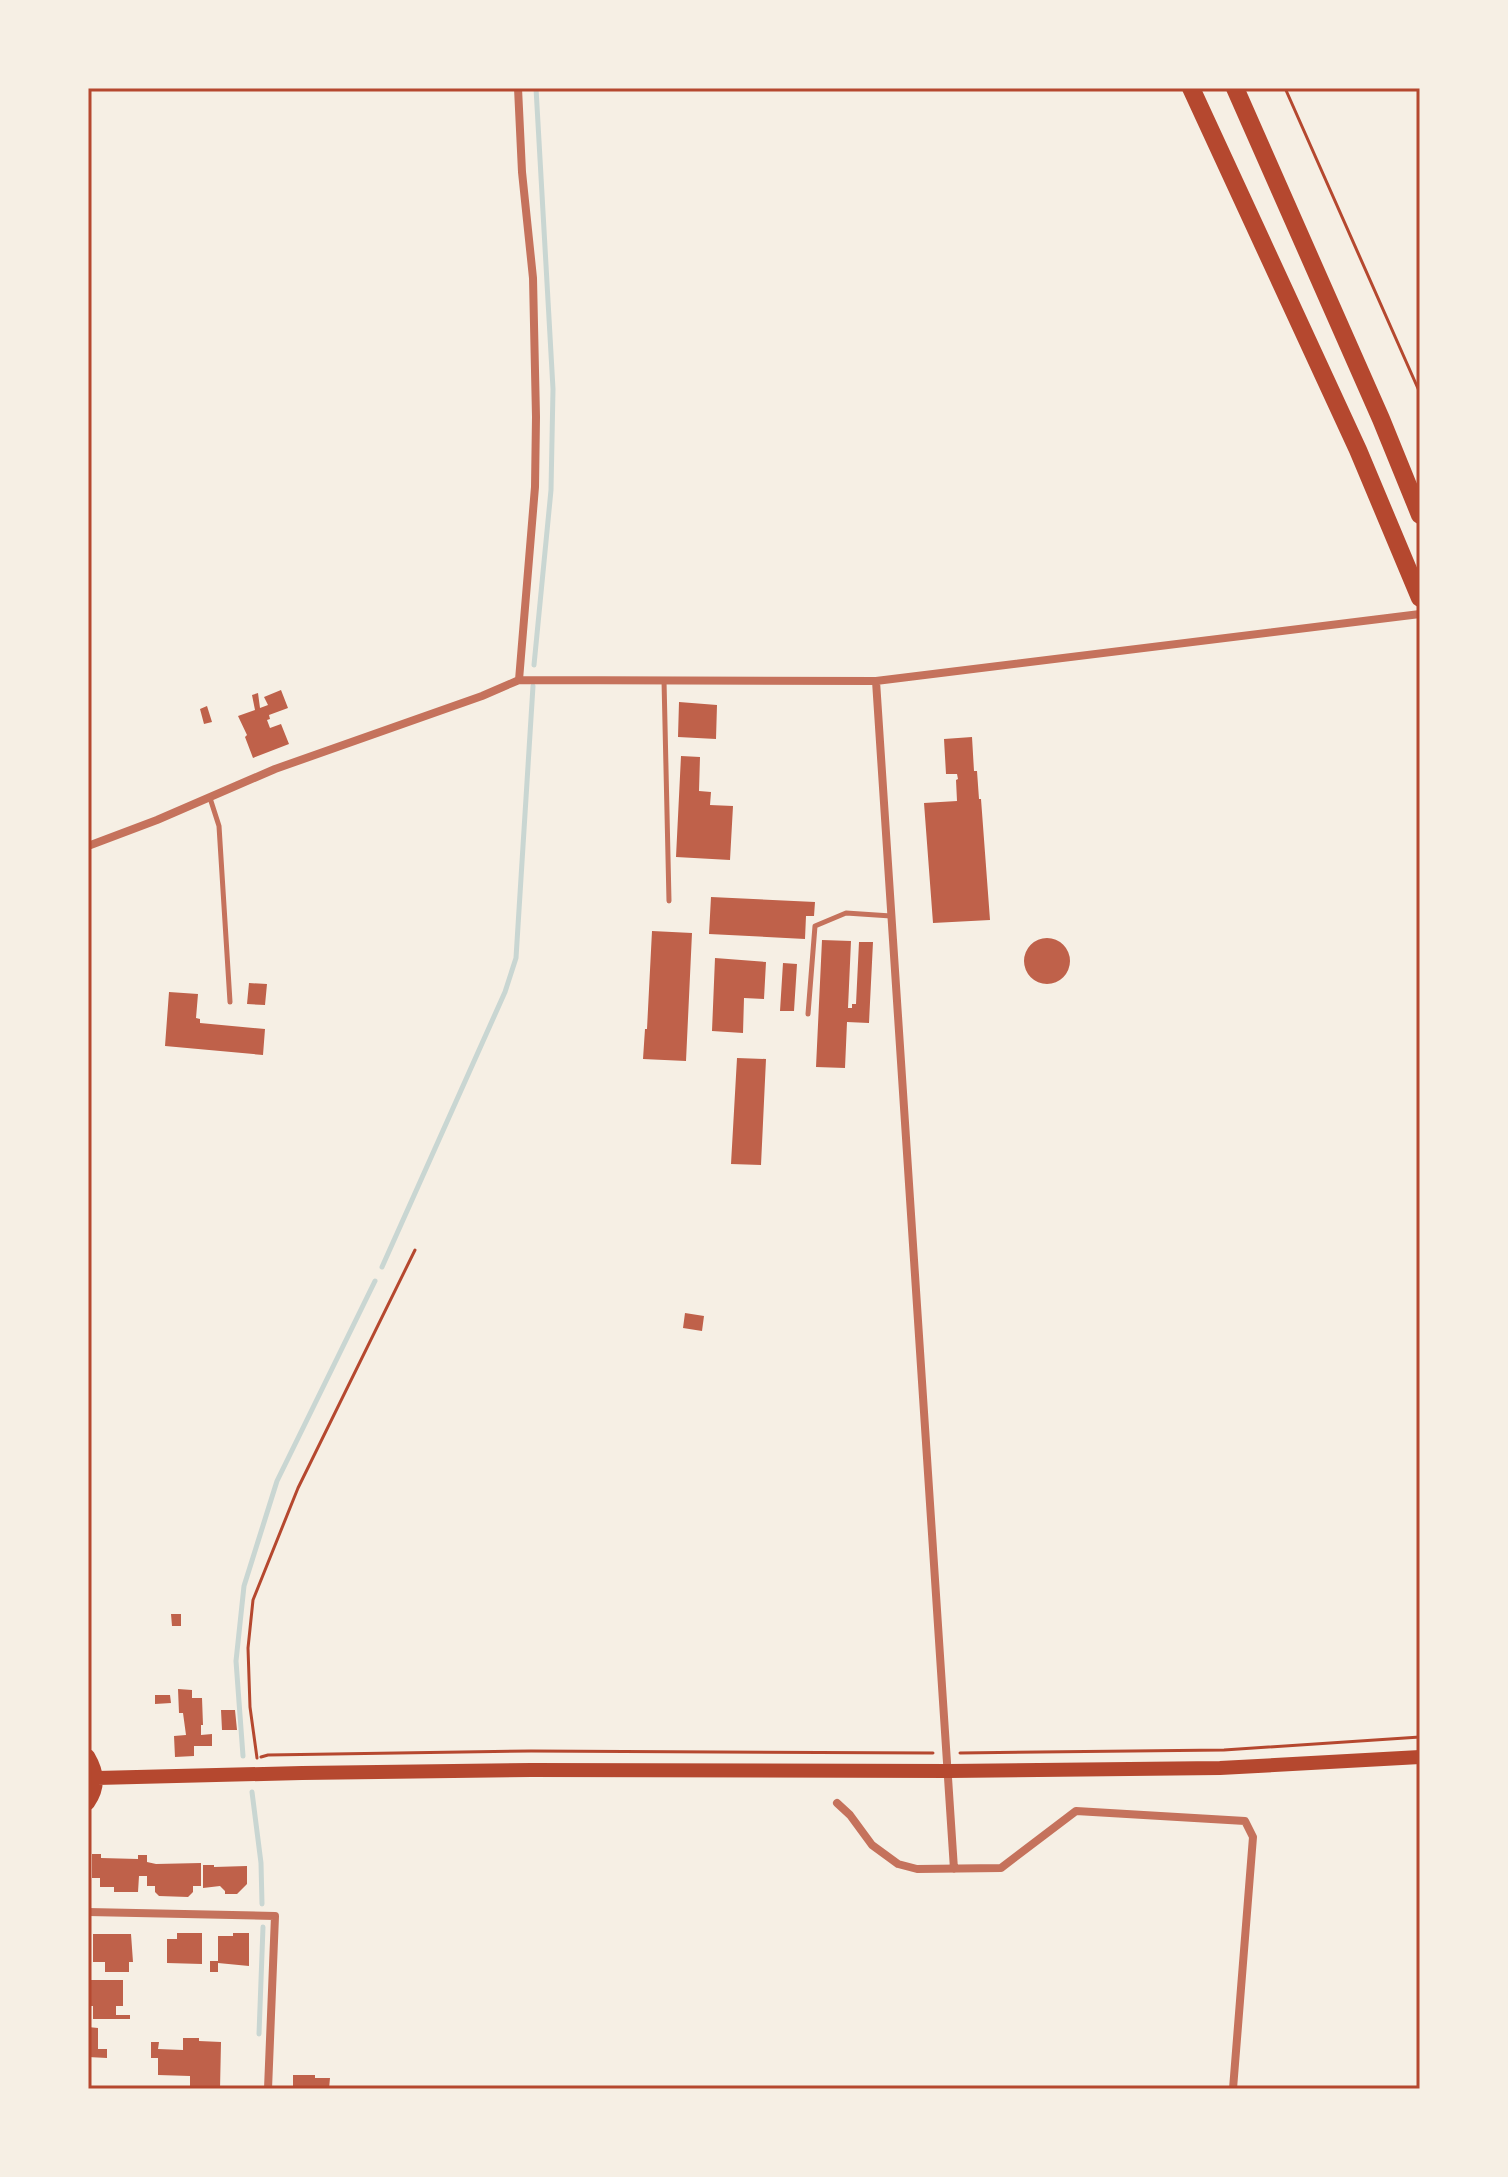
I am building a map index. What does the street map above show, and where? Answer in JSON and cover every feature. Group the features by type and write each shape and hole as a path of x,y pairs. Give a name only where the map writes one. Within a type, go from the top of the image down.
{"highway":[{"path":"1191,88 1358,450 1420,598"},
{"path":"1235,88 1420,515"}],"main road":[{"path":"88,1756 97,1778 88,1803"},
{"path":"97,1778 531,1770 1220,1768 1420,1757"}],"street":[{"path":"518,88 522,172 533,278 536,417 535,487 519,680"},
{"path":"88,846 275,769 519,680 876,681 1420,614"},
{"path":"876,681 954,1869"},
{"path":"837,1803 872,1845 898,1864 917,1869 1001,1868 1076,1811 1245,1821 1253,1837 1233,2089"},
{"path":"88,1912 275,1916 268,2089"}],"lane":[{"path":"664,679 669,901"},
{"path":"210,798 219,826 230,1002"},
{"path":"808,1014 815,926 846,913 891,916"}],"path":[{"path":"1285,88 1420,393"},
{"path":"415,1250 298,1488 253,1600 248,1648 249,1693 257,1759 268,1755 531,1751 947,1753 1224,1750 1420,1737"}],"building":[{"path":"281,690 288,708 269,715 270,719 267,720 270,728 281,724 289,744 253,758 238,716 255,710 252,695 258,693 260,708 268,705 264,697"},
{"path":"679,702 717,705 716,739 678,737"},
{"path":"207,706 212,722 204,724 200,709"},
{"path":"972,737 974,771 977,771 981,799 990,920 933,923 924,803 957,801 957,774 946,774 944,739"},
{"path":"681,756 700,757 699,791 711,792 710,805 733,806 730,860 676,857"},
{"path":"711,897 815,902 814,916 806,916 805,939 709,934"},
{"path":"652,931 692,933 686,1061 643,1059"},
{"path":"1047,938 1064,944 1070,961 1064,978 1047,984 1030,978 1024,961 1030,944"},
{"path":"822,940 851,941 848,1008 856,1004 859,942 873,942 869,1023 847,1022 845,1068 816,1067"},
{"path":"715,958 766,962 764,999 744,998 743,1033 712,1031"},
{"path":"783,963 797,964 794,1011 780,1011"},
{"path":"249,983 267,984 265,1005 247,1004"},
{"path":"169,992 198,994 196,1018 200,1019 200,1023 265,1029 263,1055 165,1046"},
{"path":"737,1058 766,1059 761,1165 731,1164"},
{"path":"685,1313 704,1316 702,1331 683,1328"},
{"path":"171,1614 181,1614 181,1626 172,1626"},
{"path":"178,1689 192,1690 192,1698 202,1698 201,1735 212,1734 212,1746 194,1746 194,1756 175,1757 174,1736 186,1735 183,1713 179,1713"},
{"path":"155,1695 170,1695 171,1703 155,1704"},
{"path":"221,1710 235,1710 237,1730 222,1730"},
{"path":"92,1854 101,1854 101,1858 138,1859 138,1855 147,1855 147,1862 156,1864 201,1863 201,1886 193,1886 193,1892 188,1897 159,1896 155,1886 147,1886 147,1876 139,1876 138,1892 114,1892 114,1887 100,1887 100,1878 92,1878"},
{"path":"203,1865 247,1866 247,1884 237,1894 225,1894 220,1886 203,1888"},
{"path":"177,1933 202,1933 202,1964 167,1963 167,1939 177,1939"},
{"path":"233,1933 249,1933 249,1966 218,1963 218,1972 210,1972 210,1961 218,1961 218,1936 233,1936"},
{"path":"93,1934 131,1934 133,1962 129,1962 129,1972 105,1972 105,1962 93,1962"},
{"path":"88,1980 123,1980 123,2006 116,2006 116,2015 130,2015 130,2019 93,2019 93,2006 88,2006"},
{"path":"88,2027 98,2028 98,2049 107,2049 107,2058 88,2057"},
{"path":"183,2038 221,2042 220,2089 190,2089 190,2076 158,2075 158,2058 151,2058 151,2042 159,2042 158,2049 183,2050"},
{"path":"293,2075 330,2078 329,2089 293,2089"}],"waterway":[{"path":"534,665 551,490 553,389 536,88"},
{"path":"382,1267 505,992 516,958 533,686"},
{"path":"243,1756 236,1661 244,1586 277,1481 375,1281"},
{"path":"252,1792 261,1863 262,1904"},
{"path":"259,2034 263,1927"}]}
